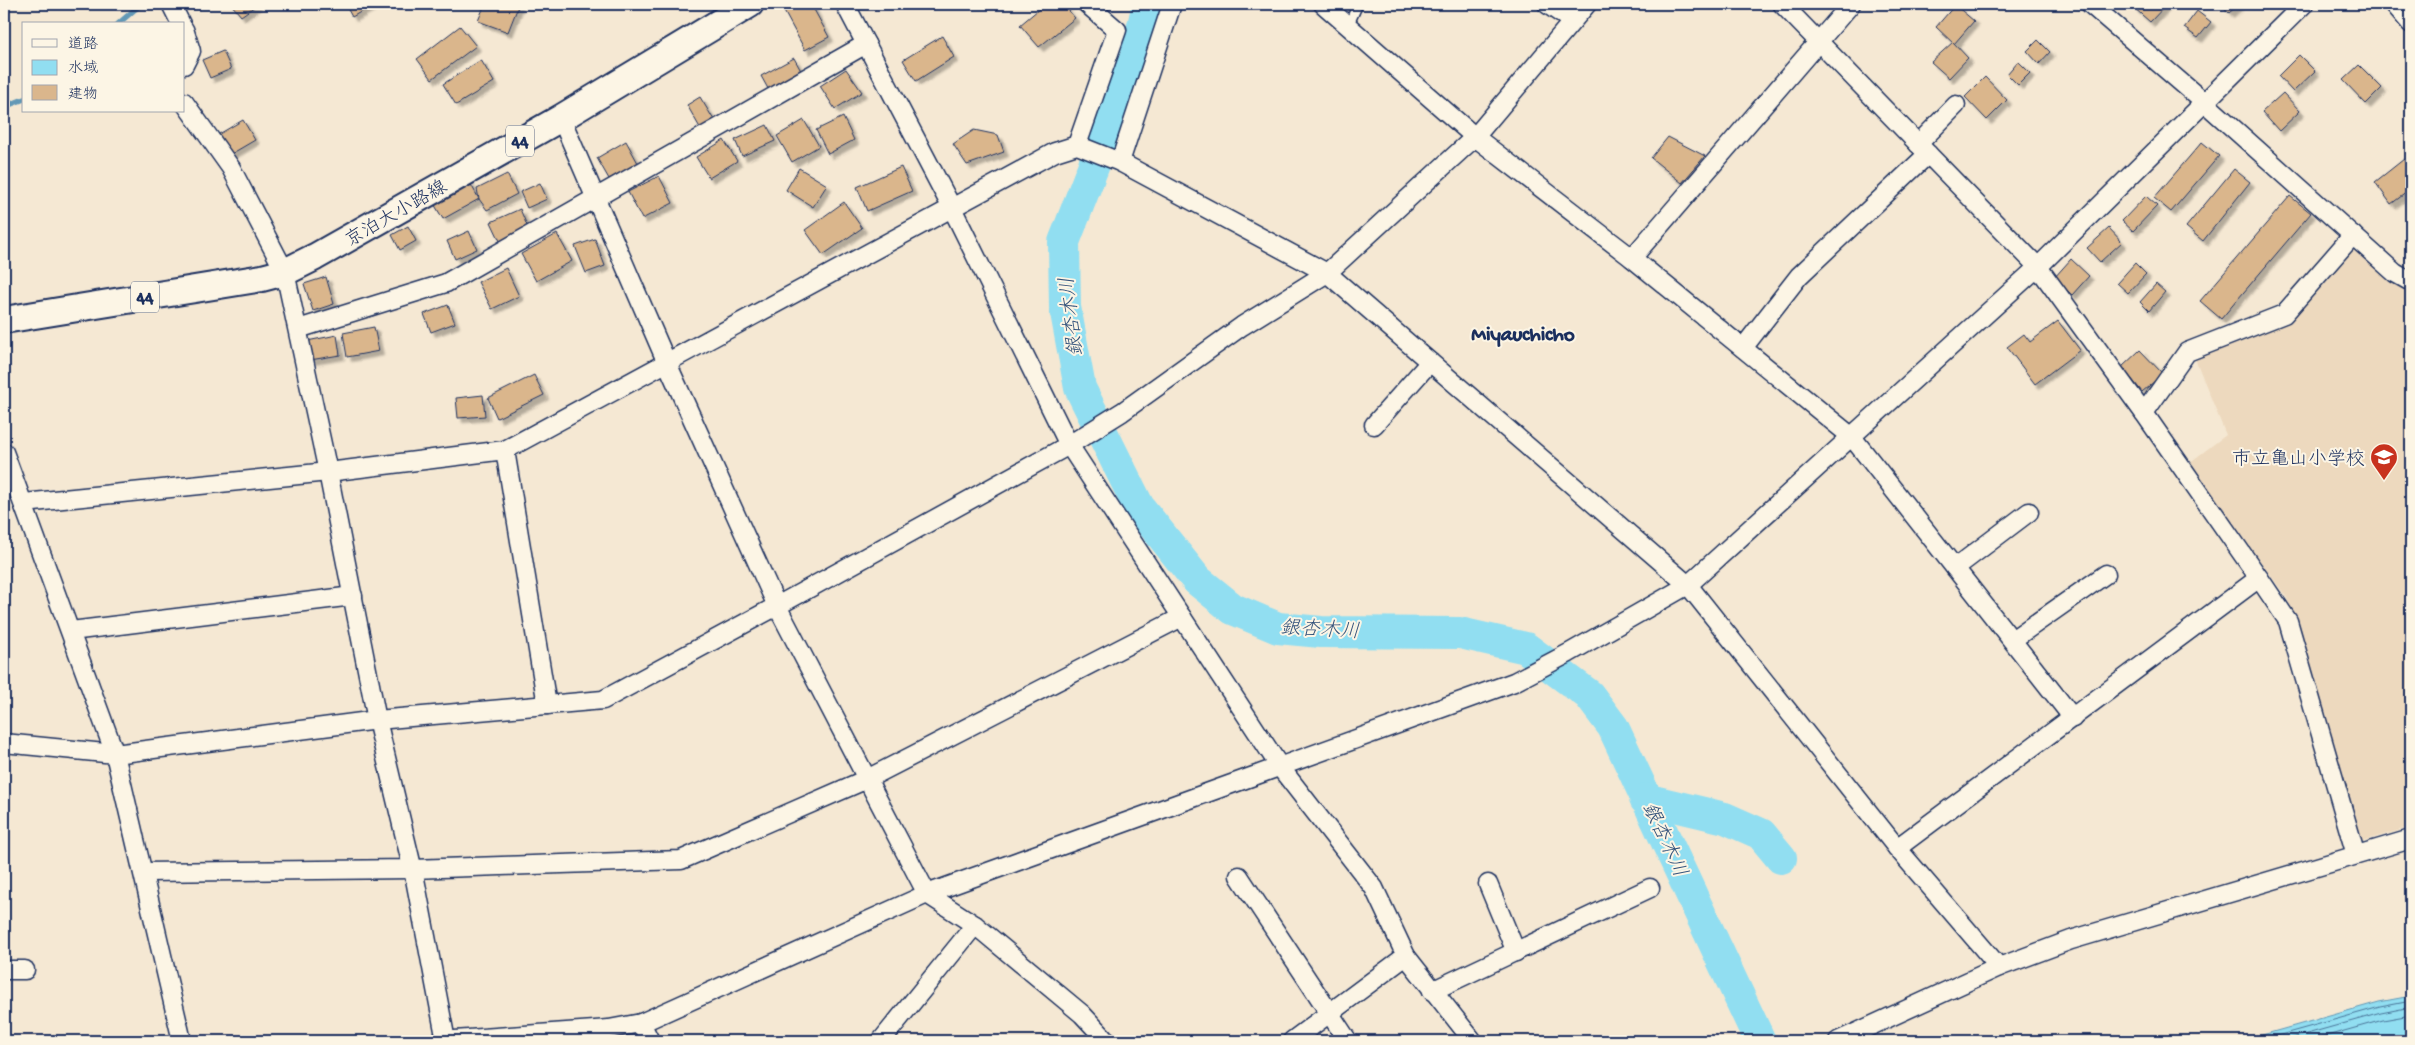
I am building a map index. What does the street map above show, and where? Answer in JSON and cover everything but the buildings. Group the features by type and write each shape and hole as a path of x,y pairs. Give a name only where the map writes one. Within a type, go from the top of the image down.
{"main road":[{"name":"京泊大小路線","path":"4,320 262,278 285,272 315,257 561,118 738,7"}],"street":[{"path":"172,4 180,22"},
{"path":"845,4 952,208 1068,444 1280,767 1374,888 1406,956 1473,1041"},
{"path":"1077,144 1117,30 1087,4"},
{"path":"1120,162 1172,4"},
{"path":"1323,4 1475,137 1632,258 1852,436 2073,718"},
{"path":"1547,4 1572,21"},
{"path":"4,743 115,754 377,720 603,700 778,606 1068,444 1122,412 1242,326 1327,273 1475,137 1587,4"},
{"path":"1782,4 2038,268 2144,413 2259,578 2288,621 2356,855"},
{"path":"1632,258 1851,4"},
{"path":"2090,4 2205,103 2395,273 2411,282"},
{"path":"441,1041 609,1029 641,1023 926,894 1514,682 1569,653 1688,585 2038,268 2304,4"},
{"path":"2394,4 2411,24"},
{"path":"185,32 191,51 185,63"},
{"path":"298,329 446,282 866,44"},
{"path":"185,103 231,168 285,272 328,472 377,720 412,869 446,1041"},
{"path":"1743,348 1799,276 1923,149 1956,105"},
{"path":"561,118 667,363 778,606 926,894 975,925 1082,1014 1107,1041"},
{"path":"24,503 328,472 504,450 1055,152 1077,144 1120,162 1327,273 1688,585 1897,848 1999,967"},
{"path":"2144,413 2188,352 2284,314 2352,235"},
{"path":"1374,425 1430,362"},
{"path":"504,450 547,705"},
{"path":"4,452 115,754 182,1041"},
{"path":"1955,568 2030,512"},
{"path":"2012,640 2106,574"},
{"path":"1897,848 2259,578"},
{"path":"71,631 353,596"},
{"path":"142,872 412,869 681,860 867,780 1182,617"},
{"path":"1838,1041 1999,967 2071,940 2411,839"},
{"path":"1239,876 1348,1041"},
{"path":"1488,884 1516,952"},
{"path":"1432,991 1650,888"},
{"path":"881,1041 975,925"},
{"path":"1292,1041 1406,956"},
{"path":"4,970 25,970"},
{"path":"641,1023 650,1041"}],"lane":[{"path":"1348,26 1358,4"}],"shaded area":[{"name":"市立亀山小学校","path":"2356,249 2411,290 2411,827 2363,841 2358,838 2287,598 2189,463 2226,435 2194,356 2289,320 2347,251"}],"water":[{"path":"2411,996 2411,1041 2241,1041 2379,1002"}],"waterway":[{"path":"120,22 141,4"},
{"name":"銀杏木川","path":"1148,4 1136,56 1064,242 1065,307 1080,388 1139,507 1197,580 1233,609 1278,628 1321,632 1460,633 1526,648 1589,695 1613,727 1760,1041"},
{"path":"4,107 22,100"},
{"path":"1645,799 1725,818 1761,834 1781,858"}],"place":[{"name":"市立亀山小学校","path":"2384,481"}],"district":[{"name":"Miyauchicho","path":"1523,333"}]}
